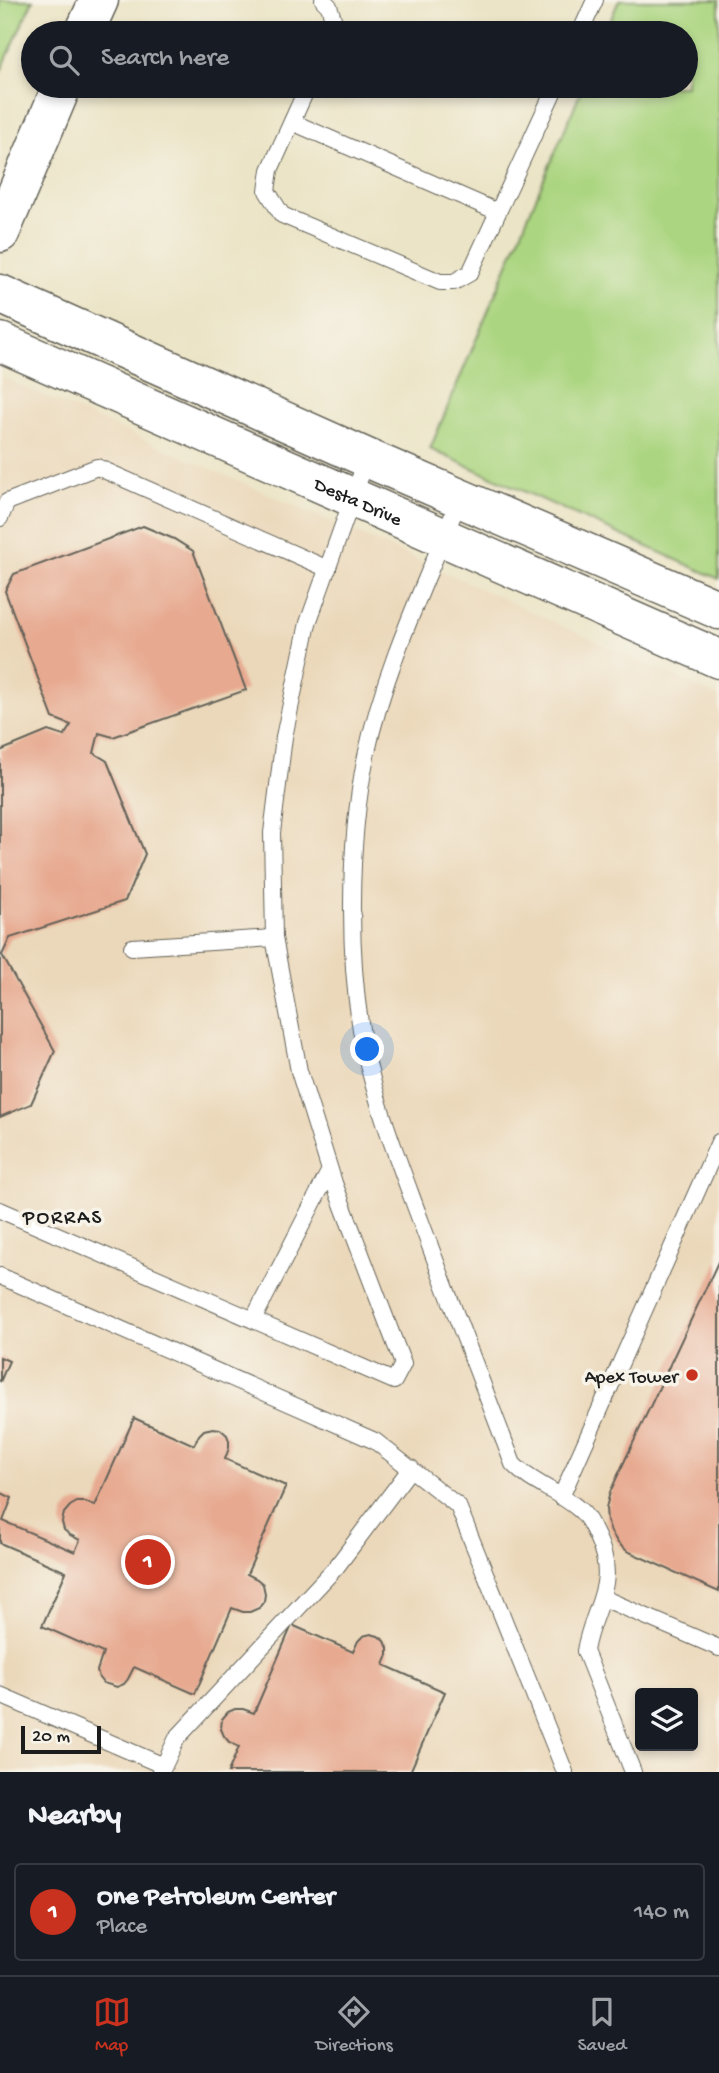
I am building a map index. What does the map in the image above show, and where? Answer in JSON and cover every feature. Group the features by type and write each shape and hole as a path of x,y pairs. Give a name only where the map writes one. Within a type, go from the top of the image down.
{"street":[{"path":"90,21 99,0"},
{"path":"0,233 57,98"},
{"path":"0,294 367,458 719,610"},
{"name":"Desta Drive","path":"0,342 719,659"}],"lane":[{"path":"323,0 329,6 334,21"},
{"path":"585,21 595,0"},
{"path":"303,98 270,170 267,191 282,215 440,282 454,282 470,273 550,98"},
{"path":"292,122 498,212"},
{"path":"0,1210 394,1381 403,1364 330,1170 299,1072 274,938 272,833 284,737 307,623 367,458"},
{"path":"0,518 7,502 97,467 328,569"},
{"path":"460,498 395,658 366,757 354,865 357,998 365,1051 378,1103 513,1464 523,1475 581,1511 603,1548 607,1570 603,1598 585,1651 633,1772"},
{"path":"132,947 274,938"},
{"path":"561,1497 719,1142"},
{"path":"253,1320 330,1170"},
{"path":"0,1276 375,1441 458,1506 565,1772"},
{"path":"0,1695 163,1769 177,1738 337,1566 411,1468"},
{"path":"603,1598 719,1648"}],"shaded area":[{"path":"1,377 387,546 719,697 719,1772 0,1772"}],"green space":[{"path":"0,0 33,0 24,21 21,21 0,73"},
{"path":"619,0 719,0 719,579 430,449 578,98 698,98 698,21 610,21"}],"building":[{"path":"143,526 174,539 193,551 246,690 113,737 99,733 94,753 107,761 145,854 125,901 10,938 2,955 55,1051 31,1104 0,1117 0,751 48,731 64,736 71,725 53,718 5,591 14,574"},
{"name":"Apex Tower","path":"719,1260 719,1592 627,1551 611,1532 606,1508 610,1492"},
{"path":"0,1357 9,1361 0,1382"},
{"path":"134,1418 194,1445 204,1430 220,1429 229,1441 225,1459 286,1486 247,1574 263,1584 264,1601 259,1608 250,1612 232,1608 195,1694 134,1667 124,1684 117,1687 103,1683 97,1671 103,1653 42,1626 66,1572 0,1543 0,1492 12,1498 3,1521 75,1552 80,1540 64,1530 64,1513 77,1502 95,1506"},
{"path":"292,1625 353,1652 363,1636 378,1636 385,1641 388,1648 384,1665 445,1692 410,1772 228,1772 239,1747 224,1736 221,1729 222,1719 235,1709 254,1713"}],"place":[{"name":"Apex Tower","path":"692,1375"},
{"name":"One Petroleum Center","path":"148,1562"}],"district":[{"name":"PORRAS","path":"63,1216"}]}
